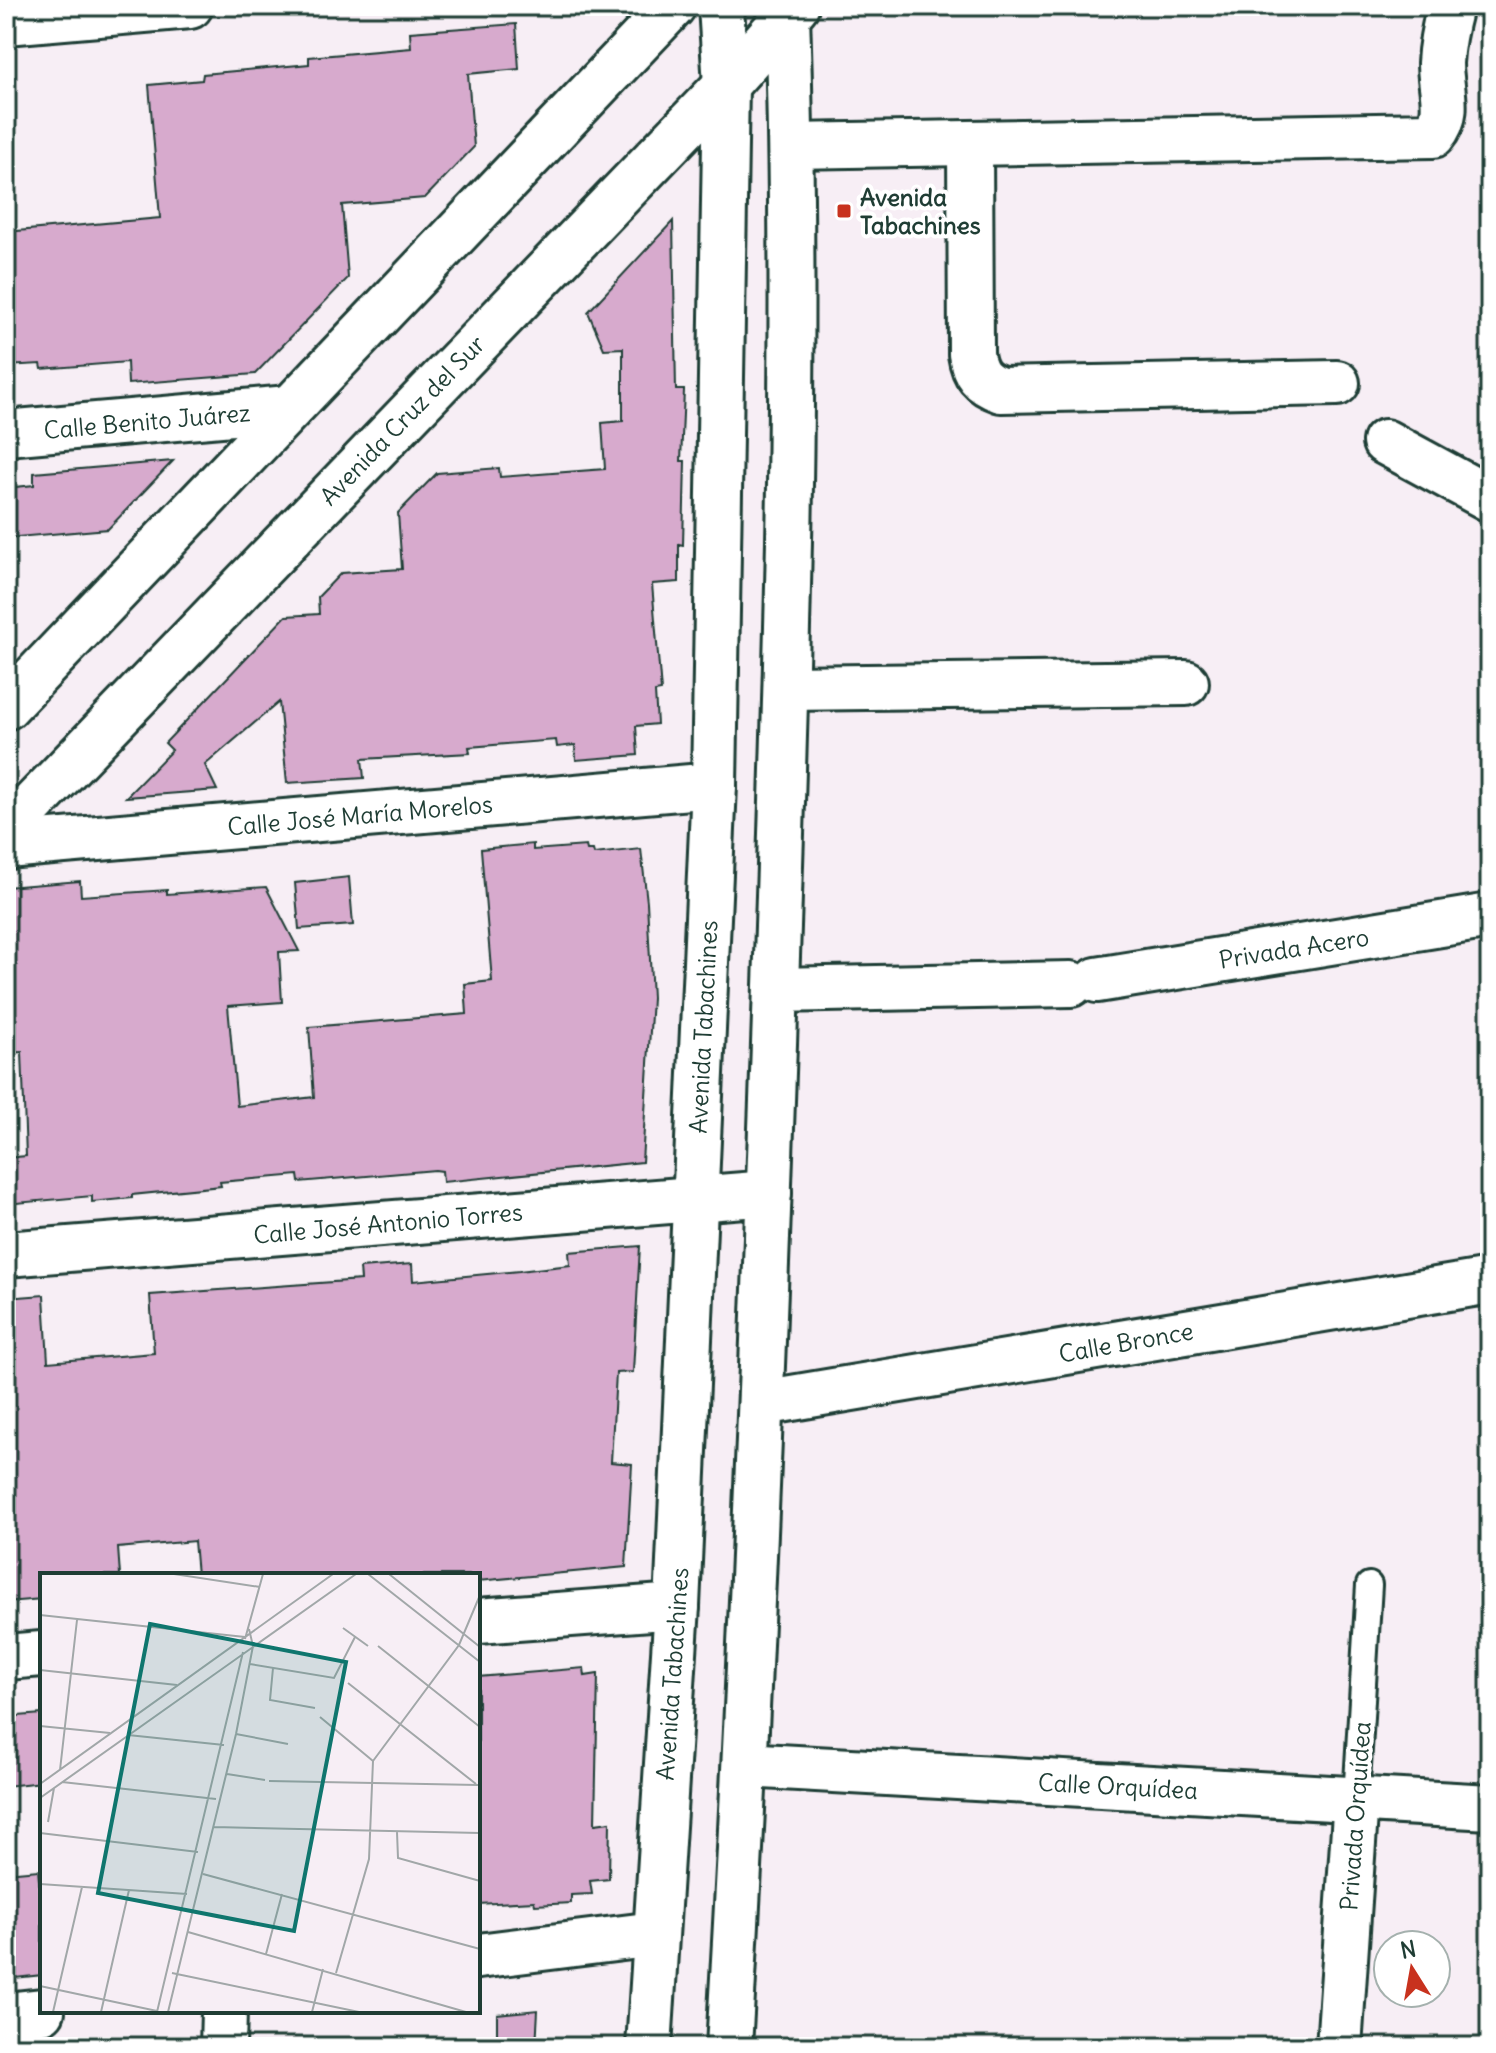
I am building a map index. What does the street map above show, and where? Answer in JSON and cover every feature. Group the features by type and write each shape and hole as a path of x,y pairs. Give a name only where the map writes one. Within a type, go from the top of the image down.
{"street":[{"path":"6,22 190,6"},
{"path":"6,707 673,6"},
{"name":"Avenida Tabachines","path":"649,2047 677,1606 714,785 726,85 721,6"},
{"path":"791,146 1433,135 1442,125 1445,112 1440,66 1450,6"},
{"path":"729,2047 762,1403 787,688 791,146 789,9"},
{"name":"Avenida Cruz del Sur","path":"6,832 726,85 789,9"},
{"path":"970,144 971,354 979,378 988,385 1001,390 1337,383"},
{"name":"Calle Benito Juárez","path":"6,433 289,408"},
{"path":"1385,442 1490,499"},
{"path":"787,688 1186,683"},
{"name":"Calle José María Morelos","path":"6,846 714,785"},
{"name":"Privada Acero","path":"776,990 1084,982 1490,916"},
{"name":"Calle José Antonio Torres","path":"6,1254 769,1193"},
{"name":"Calle Bronce","path":"762,1403 1490,1281"},
{"path":"480,1621 677,1606"},
{"path":"6,1657 40,1654"},
{"name":"Calle Orquídea","path":"745,1765 1490,1807"},
{"name":"Privada Orquídea","path":"1339,2047 1356,1799"},
{"path":"480,1956 655,1934"},
{"path":"6,2015 40,2011"},
{"path":"223,2047 224,2013"}],"lane":[{"name":"Privada Orquídea","path":"1356,1799 1369,1585"}],"building":[{"path":"516,24 519,69 468,74 474,147 425,198 342,205 348,278 255,374 128,384 127,362 42,369 41,364 6,366 6,232 160,218 149,85 202,80 203,74 309,64 309,57 411,48 410,32"},
{"path":"673,221 676,390 684,390 681,461 685,461 683,545 679,544 679,582 652,584 661,691 655,692 657,724 636,726 638,755 576,760 575,745 557,747 556,740 469,747 470,753 362,759 364,778 287,783 279,702 205,765 217,790 126,797 172,750 165,743 286,616 319,614 318,597 341,573 402,569 398,513 437,473 499,468 500,477 605,469 602,423 623,421 623,348 604,349 588,312"},
{"path":"173,461 108,529 6,538 6,488 34,485 34,473"},
{"path":"533,844 533,850 586,846 594,854 641,849 652,998 642,1162 443,1182 442,1171 435,1170 299,1182 298,1175 220,1182 221,1186 92,1202 92,1196 6,1204 6,1158 26,1156 22,1052 6,1053 6,887 80,881 81,896 266,887 299,951 279,952 282,1002 228,1006 237,1106 314,1097 309,1027 467,1014 465,984 492,981 481,849"},
{"path":"349,877 353,925 299,929 295,883"},
{"path":"640,1246 633,1372 616,1373 611,1462 632,1464 626,1567 480,1581 480,1573 197,1573 194,1541 118,1548 120,1573 40,1573 40,1599 6,1602 6,1298 44,1295 48,1362 154,1353 150,1295 361,1280 360,1268 412,1264 413,1281 519,1271 570,1265 569,1252"},
{"path":"584,1668 585,1676 598,1674 595,1824 610,1822 609,1879 590,1881 592,1894 571,1895 571,1903 480,1904 480,1677"},
{"path":"40,1714 40,1782 6,1786 6,1717"},
{"path":"38,1870 40,1975 6,1979 6,1873"},
{"path":"538,2010 536,2047 497,2047 497,2014"}],"place":[{"name":"Avenida Tabachines","path":"844,211"}]}
